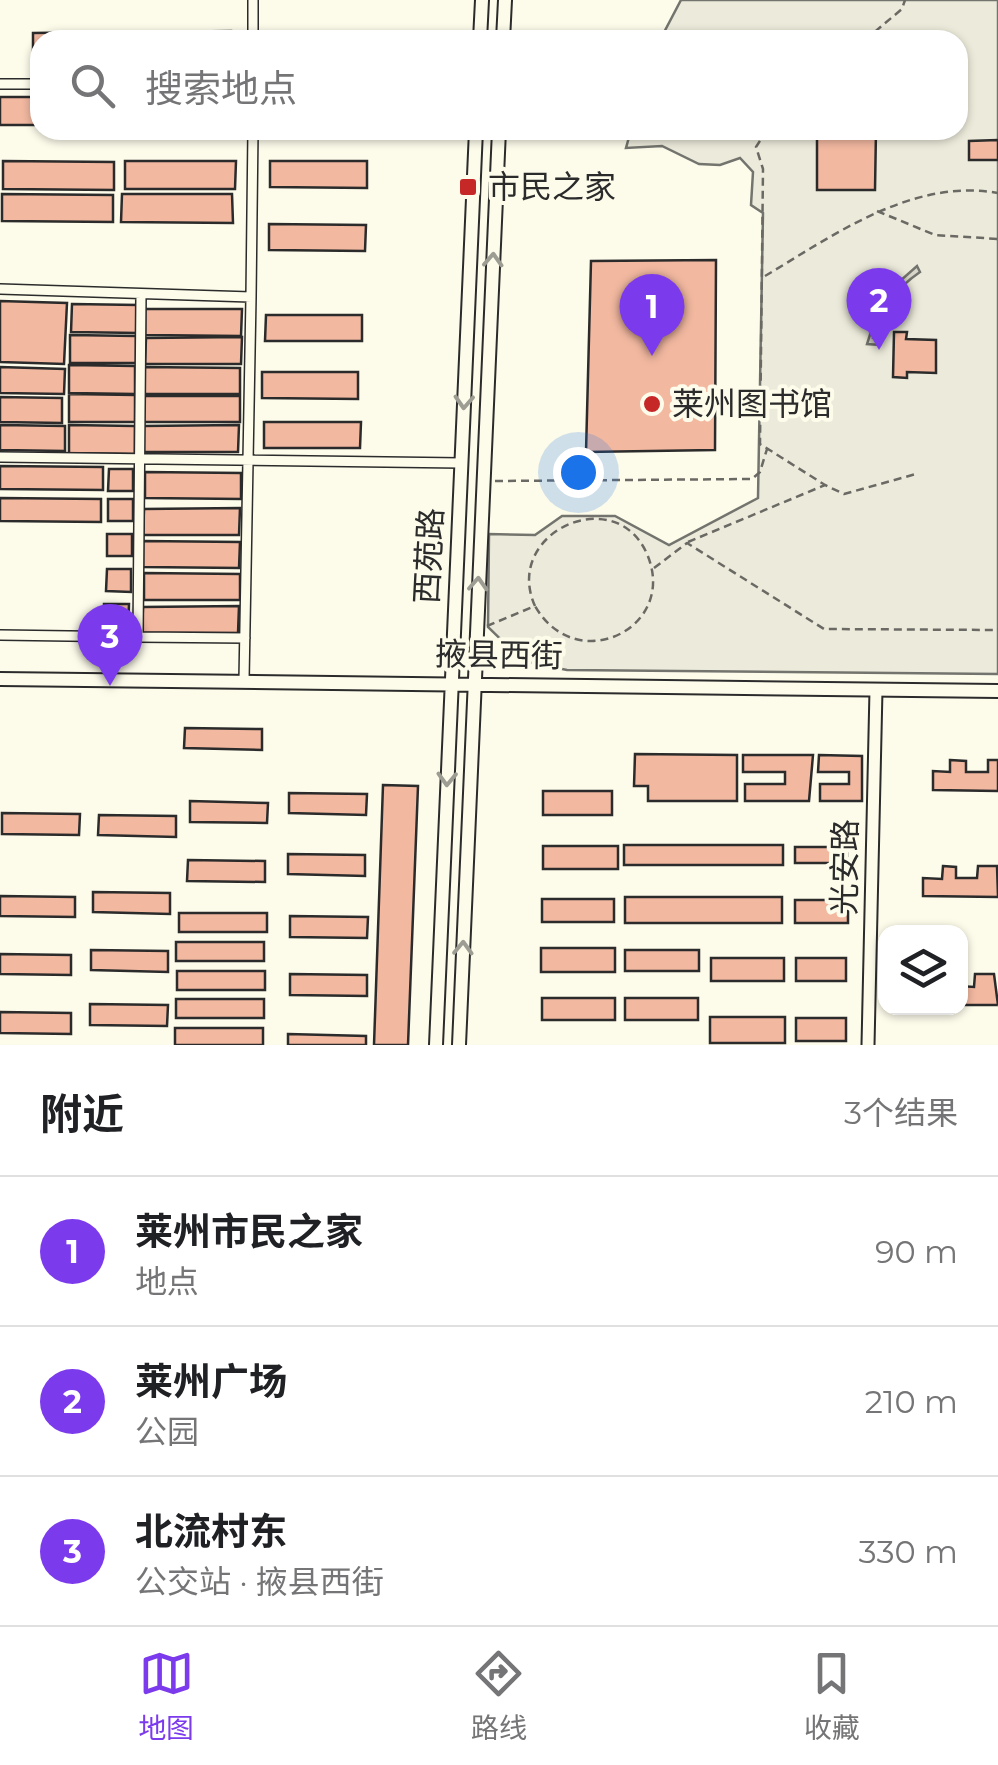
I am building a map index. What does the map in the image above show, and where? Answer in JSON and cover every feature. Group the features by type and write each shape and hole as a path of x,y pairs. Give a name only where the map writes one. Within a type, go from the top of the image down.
{"main road":[{"path":"480,30 482,0"},
{"path":"503,30 504,0"},
{"name":"西苑路","path":"436,1045 476,140"},
{"name":"西苑路","path":"458,1045 499,140"},
{"name":"掖县西街","path":"0,679 998,691"}],"street":[{"path":"253,0 253,30"},
{"path":"0,84 30,84"},
{"path":"244,680 253,140"},
{"path":"0,290 251,297"},
{"path":"138,636 141,294"},
{"path":"0,457 461,464"},
{"path":"0,635 244,638"},
{"name":"光安路","path":"868,1045 876,690"}],"path":[{"path":"877,30 902,10 906,0"},
{"path":"760,140 756,146 763,170 760,444 844,494 916,474"},
{"path":"762,278 876,210 954,192 995,192 998,186"},
{"path":"876,210 935,236 998,239"},
{"path":"483,481 752,479 760,472 767,449"},
{"path":"652,568 687,543 824,485"},
{"path":"578,519 617,524 635,536 652,568 647,608 620,636 600,642 578,641 559,633 535,606 528,580 532,560 542,541 578,519"},
{"path":"687,543 824,629 998,630"},
{"path":"476,630 535,606"}],"shaded area":[{"path":"681,0 998,0 998,674 567,670 523,661 488,627 489,534 535,535 562,516 615,516 669,545 758,498 763,213 751,205 753,172 740,158 720,165 699,164 662,146 626,148 628,140 968,140 968,30 665,30"},
{"path":"917,266 920,272 896,293 880,318 873,338 880,340 880,345 867,344 882,297"}],"building":[{"path":"0,97 30,97 30,125 0,125"},
{"path":"817,140 876,140 875,190 817,190"},
{"path":"998,140 998,160 969,160 969,141"},
{"path":"3,161 114,162 114,190 3,189"},
{"path":"125,161 236,161 235,189 125,189"},
{"path":"270,161 367,161 367,188 270,187"},
{"path":"2,194 113,195 113,222 2,221"},
{"path":"122,194 232,194 233,223 121,222"},
{"path":"269,224 366,225 365,251 269,250"},
{"path":"716,260 715,450 586,452 591,261"},
{"path":"0,301 67,303 64,364 0,362"},
{"path":"72,304 138,305 138,333 71,332"},
{"path":"145,309 242,309 241,336 145,335"},
{"path":"266,315 362,315 362,341 265,341"},
{"path":"894,332 907,332 906,339 936,340 936,373 907,372 907,378 893,377"},
{"path":"70,335 136,336 136,363 70,363"},
{"path":"242,337 241,364 145,364 146,338"},
{"path":"69,365 135,366 135,394 69,393"},
{"path":"0,367 65,369 64,394 0,393"},
{"path":"143,367 240,368 240,394 143,394"},
{"path":"262,372 358,372 358,399 262,398"},
{"path":"69,394 135,395 135,422 69,422"},
{"path":"143,396 240,396 240,422 143,422"},
{"path":"0,397 62,398 62,423 0,422"},
{"path":"264,422 361,422 360,448 264,448"},
{"path":"0,425 65,426 65,451 0,450"},
{"path":"69,425 135,426 135,454 69,453"},
{"path":"239,425 238,452 141,452 142,426"},
{"path":"0,466 103,467 103,490 0,489"},
{"path":"109,469 133,469 133,491 108,491"},
{"path":"145,472 241,473 241,499 145,498"},
{"path":"0,498 101,499 101,522 0,521"},
{"path":"108,499 133,499 133,521 108,521"},
{"path":"240,508 239,535 143,535 144,509"},
{"path":"107,534 132,534 132,556 107,556"},
{"path":"143,541 240,542 239,568 143,567"},
{"path":"107,569 131,569 131,592 106,591"},
{"path":"144,573 240,574 240,600 144,600"},
{"path":"104,604 129,604 128,627 104,627"},
{"path":"239,606 238,633 142,633 143,607"},
{"path":"185,728 262,729 262,750 184,748"},
{"path":"635,754 737,755 737,801 648,801 648,786 634,786"},
{"path":"743,755 813,755 809,801 745,801 745,784 785,784 785,772 743,772"},
{"path":"819,755 862,756 862,801 820,801 820,784 849,784 849,772 818,772"},
{"path":"950,760 966,761 966,772 988,772 988,760 998,760 998,791 933,790 933,771 950,772"},
{"path":"383,785 418,786 408,1045 374,1045"},
{"path":"543,791 612,791 612,815 543,815"},
{"path":"289,793 367,794 366,815 289,813"},
{"path":"190,801 268,803 267,823 190,822"},
{"path":"2,813 80,814 79,835 2,834"},
{"path":"99,815 176,816 176,837 98,835"},
{"path":"624,845 783,845 783,865 624,865"},
{"path":"543,846 618,846 618,869 543,869"},
{"path":"795,847 847,847 847,863 795,863"},
{"path":"288,854 365,855 365,876 288,874"},
{"path":"188,860 265,861 265,882 187,881"},
{"path":"943,866 956,867 956,878 977,878 978,866 997,866 998,897 923,896 923,878 942,879"},
{"path":"93,892 170,893 170,914 93,912"},
{"path":"0,896 75,897 75,917 0,916"},
{"path":"625,897 782,897 782,923 625,923"},
{"path":"542,899 614,899 614,922 542,922"},
{"path":"795,900 848,900 848,923 795,923"},
{"path":"179,913 267,913 267,932 179,932"},
{"path":"290,916 368,917 367,938 290,937"},
{"path":"176,942 264,942 264,961 176,961"},
{"path":"541,948 615,948 615,972 541,972"},
{"path":"91,950 168,951 168,972 91,970"},
{"path":"625,950 699,950 699,971 625,971"},
{"path":"0,954 71,955 71,975 0,974"},
{"path":"711,958 784,958 784,981 711,981"},
{"path":"796,958 846,958 846,981 796,981"},
{"path":"177,971 265,971 265,990 177,990"},
{"path":"290,974 367,975 367,996 290,995"},
{"path":"975,974 994,974 998,1005 968,1005 968,987 974,987"},
{"path":"542,998 615,998 615,1020 542,1020"},
{"path":"625,998 698,998 698,1020 625,1020"},
{"path":"176,999 264,999 264,1018 176,1018"},
{"path":"90,1004 168,1005 167,1026 90,1025"},
{"path":"0,1012 71,1013 71,1034 0,1033"},
{"path":"710,1017 785,1017 785,1043 710,1043"},
{"path":"796,1018 846,1018 846,1041 796,1041"},
{"path":"175,1028 263,1028 263,1045 175,1045"},
{"path":"288,1034 366,1036 366,1045 288,1045"}],"place":[{"name":"市民之家","path":"468,187"},
{"name":"莱州广场","path":"879,350"},
{"name":"莱州市民之家","path":"652,356"},
{"name":"莱州图书馆","path":"652,404"},
{"name":"北流村东","path":"110,686"}]}
